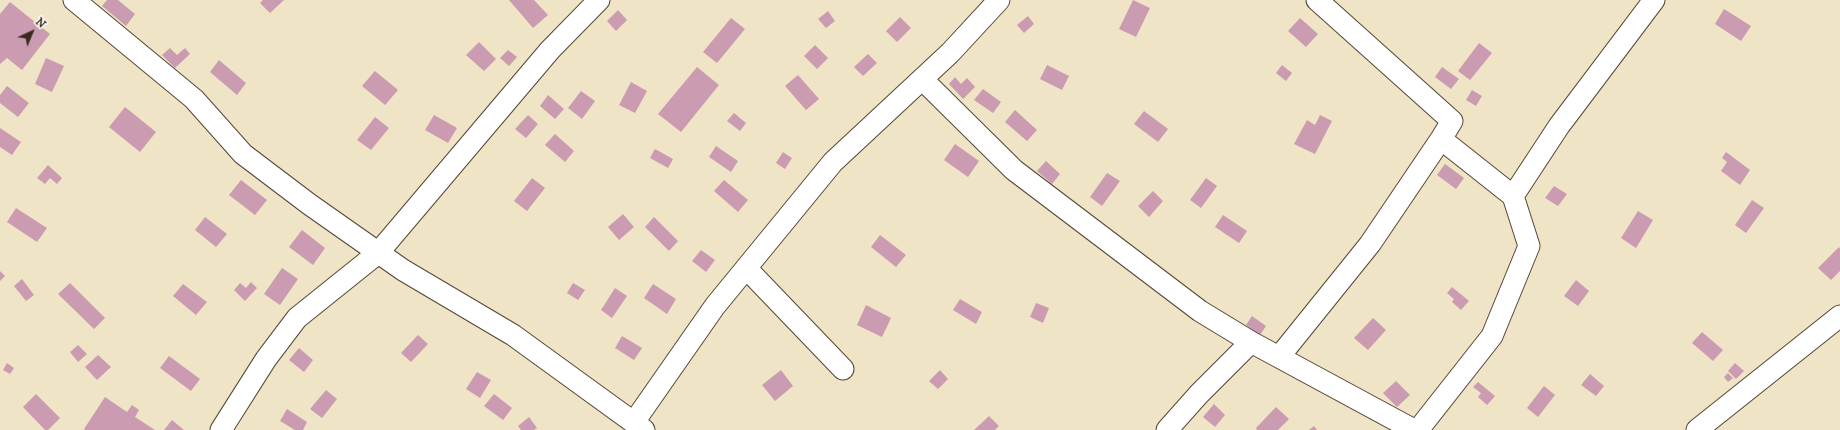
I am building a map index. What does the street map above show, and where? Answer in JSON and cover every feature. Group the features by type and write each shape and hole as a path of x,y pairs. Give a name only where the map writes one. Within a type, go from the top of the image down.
{"street":[{"path":"74,0 194,99 243,154 309,204 403,270 513,335 639,426 715,306 833,162 950,53 999,0"},
{"path":"221,430 266,359 297,318 378,253 550,50 599,0"},
{"path":"1280,357 1370,244 1452,121 1317,0"},
{"path":"1513,196 1559,126 1654,0"},
{"path":"922,79 1014,170 1200,311 1251,342 1414,430"},
{"path":"1418,430 1492,336 1529,246 1513,196 1441,139"},
{"path":"747,268 843,369"},
{"path":"1696,430 1840,316"},
{"path":"1167,430 1199,394 1251,342"}],"building":[{"path":"107,0 118,0 135,14 126,26 102,6"},
{"path":"263,0 284,0 270,13 260,3"},
{"path":"509,0 534,0 548,15 533,28"},
{"path":"1133,0 1150,8 1136,37 1119,29"},
{"path":"10,2 50,34 22,70 7,58 0,64 0,14"},
{"path":"1724,9 1751,26 1741,41 1715,24"},
{"path":"618,10 627,20 616,31 607,21"},
{"path":"828,11 835,21 826,28 818,19"},
{"path":"1028,16 1034,24 1024,33 1017,25"},
{"path":"900,17 911,28 897,42 886,31"},
{"path":"731,18 745,29 717,63 703,52"},
{"path":"1300,18 1318,34 1306,47 1288,31"},
{"path":"479,42 496,59 484,71 466,55"},
{"path":"1479,43 1492,53 1470,80 1458,71"},
{"path":"815,45 828,58 817,69 804,56"},
{"path":"170,48 177,55 185,48 190,54 175,68 162,55"},
{"path":"508,50 517,57 509,66 500,58"},
{"path":"868,54 877,63 863,76 854,67"},
{"path":"46,58 64,66 52,92 35,84"},
{"path":"219,60 246,83 237,95 210,72"},
{"path":"1047,65 1069,76 1062,90 1040,79"},
{"path":"1282,65 1292,73 1286,81 1276,73"},
{"path":"697,67 719,85 681,132 658,114"},
{"path":"1442,67 1459,79 1451,89 1435,77"},
{"path":"375,71 398,90 385,105 362,86"},
{"path":"798,75 819,99 806,110 785,86"},
{"path":"955,77 961,84 967,78 975,87 963,99 949,84"},
{"path":"631,82 647,91 635,113 619,105"},
{"path":"7,86 29,103 18,117 0,103 0,95"},
{"path":"983,89 1001,102 993,113 974,100"},
{"path":"1472,90 1482,96 1476,106 1466,100"},
{"path":"581,91 595,101 582,119 568,108"},
{"path":"548,95 564,109 555,119 540,106"},
{"path":"125,107 156,132 140,152 109,127"},
{"path":"1015,110 1037,130 1027,141 1005,122"},
{"path":"1144,111 1168,129 1158,142 1134,124"},
{"path":"734,113 746,123 740,131 727,121"},
{"path":"434,115 457,128 448,143 425,130"},
{"path":"528,115 538,124 526,138 515,129"},
{"path":"1320,115 1332,121 1315,154 1294,144 1307,120 1315,125"},
{"path":"375,117 389,128 371,150 357,140"},
{"path":"0,128 21,142 12,155 0,147"},
{"path":"555,134 574,151 565,162 545,145"},
{"path":"955,144 979,161 968,177 944,160"},
{"path":"716,146 738,161 731,172 709,157"},
{"path":"655,149 673,159 668,168 650,158"},
{"path":"783,152 792,158 785,169 776,163"},
{"path":"1726,152 1750,170 1740,185 1721,171 1727,162 1722,158"},
{"path":"1046,161 1060,174 1052,184 1037,171"},
{"path":"1445,164 1464,178 1456,189 1437,175"},
{"path":"48,165 62,178 57,184 50,178 45,184 37,178"},
{"path":"1107,173 1120,181 1102,206 1090,197"},
{"path":"532,178 545,188 527,211 514,201"},
{"path":"1206,178 1217,186 1201,208 1190,200"},
{"path":"241,180 267,200 255,215 229,195"},
{"path":"724,180 748,200 738,212 714,191"},
{"path":"1554,186 1567,194 1558,206 1545,198"},
{"path":"1153,191 1163,201 1149,217 1138,206"},
{"path":"1752,200 1764,208 1746,233 1735,225"},
{"path":"16,208 47,228 37,242 7,222"},
{"path":"1638,211 1653,220 1636,248 1621,238"},
{"path":"623,214 634,227 619,240 608,227"},
{"path":"1223,215 1247,231 1239,243 1215,227"},
{"path":"205,217 227,234 216,247 195,230"},
{"path":"654,217 678,241 669,251 645,227"},
{"path":"302,230 325,248 313,265 289,247"},
{"path":"880,235 906,255 896,267 871,247"},
{"path":"1839,247 1840,271 1831,280 1818,268"},
{"path":"701,250 715,260 706,272 692,261"},
{"path":"282,268 298,279 280,305 264,294"},
{"path":"0,271 5,276 0,281"},
{"path":"22,279 34,295 26,301 14,286"},
{"path":"1576,280 1589,291 1578,306 1564,296"},
{"path":"251,282 257,288 245,301 234,290 240,283 246,288"},
{"path":"70,283 105,318 94,329 58,294"},
{"path":"573,283 585,290 578,300 567,293"},
{"path":"183,284 207,302 196,315 173,296"},
{"path":"653,284 676,299 667,314 644,298"},
{"path":"1452,287 1469,301 1461,310 1452,302 1454,299 1447,293"},
{"path":"615,288 627,296 612,318 601,310"},
{"path":"960,299 982,312 976,324 953,310"},
{"path":"1036,303 1049,308 1043,323 1030,317"},
{"path":"866,305 891,318 882,337 857,325"},
{"path":"1252,316 1266,326 1260,335 1246,325"},
{"path":"1373,318 1386,330 1368,350 1354,338"},
{"path":"1702,332 1723,350 1713,361 1692,343"},
{"path":"418,335 428,344 411,362 401,353"},
{"path":"622,336 642,348 634,360 615,348"},
{"path":"78,345 87,354 78,362 70,352"},
{"path":"299,348 313,360 304,372 289,360"},
{"path":"98,355 111,367 97,380 85,367"},
{"path":"169,356 200,379 191,391 160,368"},
{"path":"7,363 14,368 10,374 3,370"},
{"path":"1735,363 1744,371 1736,379 1728,371"},
{"path":"781,370 793,386 775,401 762,385"},
{"path":"940,370 948,379 938,389 929,381"},
{"path":"477,372 491,380 480,398 466,389"},
{"path":"1728,373 1733,378 1728,382 1724,377"},
{"path":"1590,374 1604,386 1596,396 1581,385"},
{"path":"1396,381 1410,395 1397,407 1383,393"},
{"path":"1478,382 1495,396 1487,405 1478,397 1481,393 1473,387"},
{"path":"1544,386 1555,395 1538,417 1527,408"},
{"path":"326,390 337,399 322,418 310,409"},
{"path":"36,394 60,418 48,430 45,430 23,407"},
{"path":"494,394 512,408 503,420 484,406"},
{"path":"105,397 127,412 132,405 139,410 135,417 155,430 85,430 84,429"},
{"path":"1214,404 1225,415 1215,427 1203,417"},
{"path":"1276,407 1289,419 1278,430 1257,430 1256,428"},
{"path":"287,409 307,422 303,430 295,430 280,421"},
{"path":"989,416 999,426 995,430 974,430"},
{"path":"529,417 537,428 534,430 521,430 518,426"},
{"path":"172,420 184,430 164,430"},
{"path":"1314,426 1317,430 1309,430"}]}
